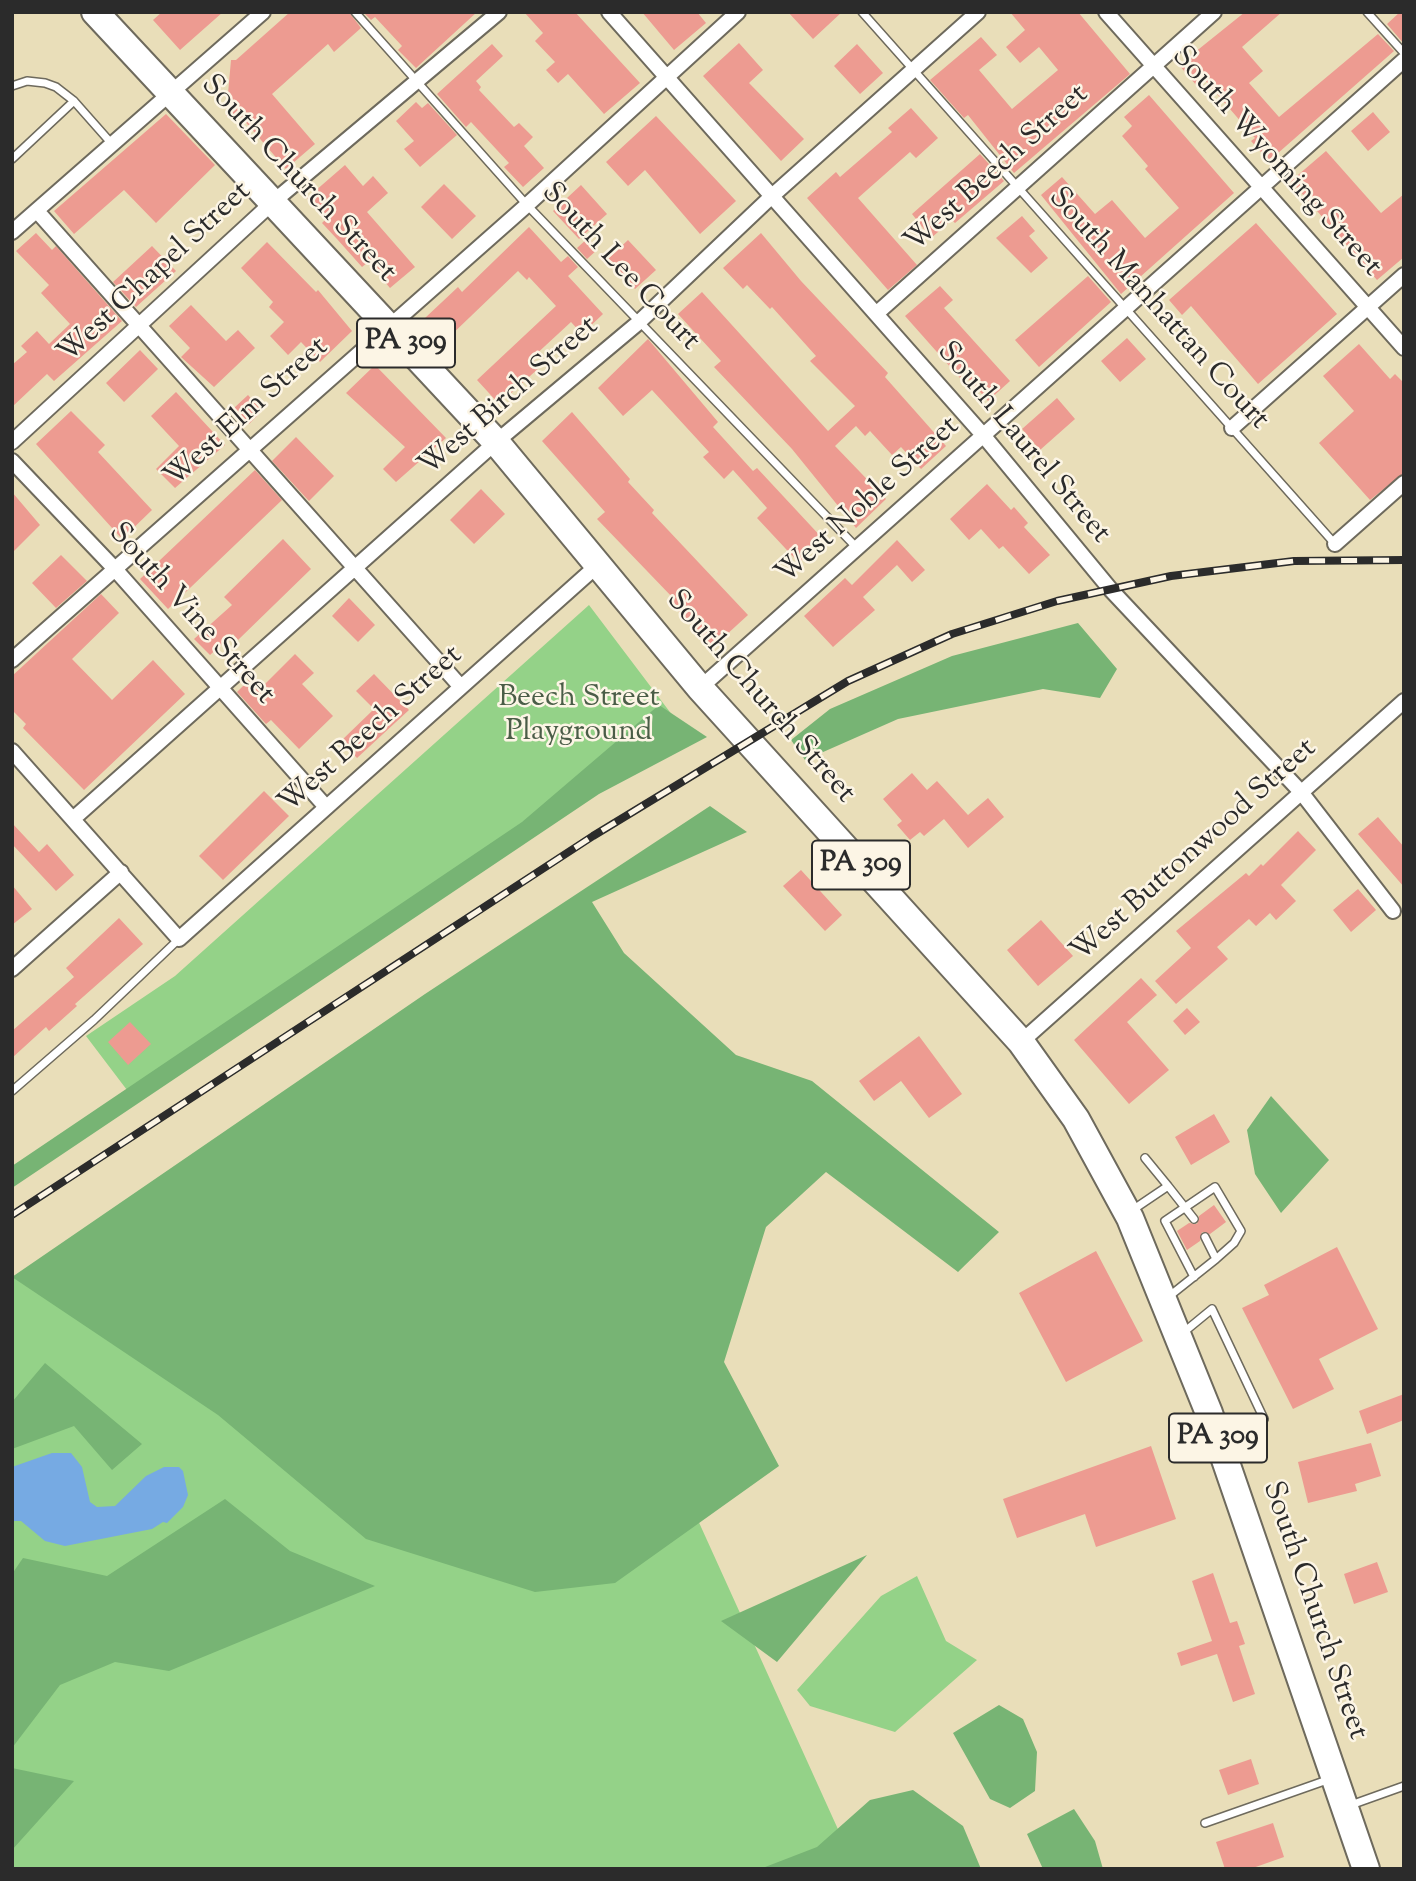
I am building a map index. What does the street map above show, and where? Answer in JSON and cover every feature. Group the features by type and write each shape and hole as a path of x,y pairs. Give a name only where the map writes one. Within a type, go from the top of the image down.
{"highway":[{"name":"South Church Street","path":"95,12 496,442 600,563 700,688 1021,1042 1076,1119 1128,1213 1179,1336 1222,1448 1366,1869"}],"street":[{"path":"12,232 263,12"},
{"name":"West Chapel Street","path":"12,442 273,202 499,12"},
{"name":"South Laurel Street","path":"609,12 984,435 1111,590 1301,792 1393,911"},
{"name":"West Elm Street","path":"12,660 388,324 527,205 738,12"},
{"name":"West Birch Street","path":"74,819 496,442 638,323 772,196 978,12"},
{"name":"South Wyoming Street","path":"1106,12 1404,348"},
{"name":"West Beech Street","path":"876,314 1214,12"},
{"name":"West Noble Street","path":"700,688 1404,60"},
{"path":"37,211 461,687"},
{"path":"1232,428 1404,275"},
{"name":"South Vine Street","path":"12,461 114,569 326,807"},
{"path":"1335,544 1404,483"},
{"name":"West Beech Street","path":"179,939 600,563"},
{"name":"West Buttonwood Street","path":"1021,1042 1404,701"},
{"path":"12,751 179,939"},
{"path":"12,969 121,872"}],"lane":[{"name":"South Lee Court","path":"355,12 415,83 527,205 857,548"},
{"name":"South Manhattan Court","path":"862,12 1335,544"},
{"path":"1367,12 1404,53"},
{"path":"12,86 27,81 56,87 74,101 112,144"},
{"path":"12,159 74,101"},
{"path":"12,1091 94,1020 179,939"},
{"path":"1145,1158 1186,1205 1194,1219"},
{"path":"1128,1213 1168,1186"},
{"path":"1164,1300 1194,1277 1234,1243 1241,1231 1215,1186 1165,1221 1194,1277"},
{"path":"1205,1237 1216,1259"},
{"path":"1179,1336 1212,1309 1264,1419 1222,1448"},
{"path":"1205,1823 1335,1777"},
{"path":"1345,1807 1404,1786"}],"green space":[{"name":"Beech Street Playground","path":"589,605 688,736 130,1094 86,1036 175,976"},
{"path":"1078,623 1117,669 1100,698 1043,689 898,719 805,760 791,740 830,709 952,656"},
{"path":"659,705 707,737 599,794 12,1188 12,1166 522,822"},
{"path":"710,806 747,832 592,902 624,953 736,1055 812,1081 999,1232 958,1272 826,1172 766,1227 724,1362 779,1466 615,1583 535,1592 366,1539 218,1415 12,1277 425,994"},
{"path":"465,1006 856,1869 12,1869 12,1279"},
{"path":"1271,1096 1329,1160 1281,1213 1255,1174 1247,1130"},
{"path":"45,1363 142,1444 112,1470 74,1426 12,1449 12,1402"},
{"path":"225,1499 290,1551 375,1586 169,1671 115,1662 60,1685 12,1748 12,1574 23,1558 107,1576"},
{"path":"867,1555 777,1662 721,1621"},
{"path":"917,1576 946,1641 977,1660 895,1732 810,1706 797,1690 881,1596"},
{"path":"999,1705 1023,1719 1037,1752 1035,1791 1010,1808 990,1799 953,1733"},
{"path":"12,1768 74,1781 12,1850"},
{"path":"913,1790 963,1826 981,1869 760,1869 817,1847 870,1800"},
{"path":"1074,1809 1095,1841 1103,1869 1043,1869 1027,1834"}],"water":[{"path":"52,1453 71,1453 82,1467 90,1502 97,1507 115,1506 146,1476 164,1467 179,1467 183,1471 188,1495 183,1507 167,1523 163,1522 152,1529 65,1546 45,1541 21,1521 12,1521 12,1467"}],"building":[{"path":"162,12 223,12 180,50 153,20"},
{"path":"290,12 349,12 361,28 334,52 328,44 272,94 315,144 286,169 242,118 226,116 231,60 236,60"},
{"path":"363,12 477,12 416,68 398,50 402,46 375,17 371,20"},
{"path":"524,12 575,12 640,83 604,114 568,74 558,83 546,70 555,62 535,41 543,33"},
{"path":"642,12 697,12 706,23 674,50"},
{"path":"788,12 842,12 813,39"},
{"path":"1010,12 1078,12 1130,74 1014,173 968,115 964,118 930,80 981,37 997,55 979,70 1012,109 1058,70 1039,47 1020,63 1006,47 1025,30"},
{"path":"1245,12 1282,12 1242,47 1263,71 1249,83 1279,117 1378,34 1394,51 1269,161 1251,141 1255,138 1204,79 1197,86 1179,65"},
{"path":"1400,12 1404,12 1404,44 1387,24"},
{"path":"739,43 763,70 749,83 804,139 781,161 703,76"},
{"path":"492,44 503,56 476,81 481,87 479,90 514,127 519,123 533,137 524,146 544,168 523,187 504,167 509,163 471,122 466,127 437,94"},
{"path":"857,44 883,73 860,94 834,66"},
{"path":"1149,95 1234,193 1121,294 1041,195 1062,177 1095,214 1112,200 1145,238 1179,208 1145,169 1148,166 1122,136 1132,126 1124,117"},
{"path":"416,102 422,108 428,103 457,135 420,167 404,149 414,141 396,121"},
{"path":"911,108 938,138 916,158 910,152 858,198 917,265 888,290 807,198 836,172 840,177 892,132 888,128"},
{"path":"1373,112 1390,132 1368,151 1351,131"},
{"path":"166,114 215,165 156,223 124,190 74,234 54,211"},
{"path":"656,116 736,201 700,234 645,170 628,186 606,162"},
{"path":"1326,151 1381,213 1404,194 1404,257 1377,280 1291,181"},
{"path":"980,154 1004,181 955,223 952,220 931,238 912,214"},
{"path":"345,165 363,186 373,176 388,193 367,212 415,267 390,288 368,262 362,267 322,223 326,219 307,198"},
{"path":"444,184 476,216 452,239 421,207"},
{"path":"581,185 607,214 579,239 553,211"},
{"path":"1022,216 1035,231 1029,236 1048,258 1031,273 996,238"},
{"path":"1256,223 1337,314 1258,384 1191,306 1182,315 1169,300"},
{"path":"529,227 561,262 568,256 578,267 568,276 603,314 582,334 571,322 532,358 540,367 499,404 477,380 556,306 529,277 527,280 518,271 446,340 425,318 458,287 462,292"},
{"path":"36,233 52,250 56,246 122,321 54,381 47,374 12,407 12,365 27,352 21,346 37,331 49,344 70,324 41,293 49,285 16,251"},
{"path":"761,233 801,281 888,373 885,377 946,446 921,469 901,447 892,455 870,431 865,436 856,426 835,446 886,499 856,528 792,449 714,367 721,361 678,314 702,292 828,431 855,406 810,361 816,356 772,307 770,309 747,285 743,289 723,268"},
{"path":"588,238 598,249 587,259 577,248"},
{"path":"628,240 656,270 635,289 608,259"},
{"path":"267,242 316,292 318,290 352,331 320,362 301,342 288,355 270,336 284,322 269,307 273,302 241,268"},
{"path":"152,246 176,271 136,307 113,282"},
{"path":"1088,276 1111,302 1039,367 1015,340"},
{"path":"940,286 953,300 944,308 1010,381 988,401 964,374 960,378 905,316"},
{"path":"191,305 226,341 238,330 255,348 214,387 181,357 190,348 169,326"},
{"path":"1127,338 1146,359 1120,382 1101,361"},
{"path":"648,339 718,422 713,427 753,471 757,468 824,540 799,563 757,518 767,508 733,470 724,479 703,457 709,452 652,390 623,416 598,388"},
{"path":"1359,344 1390,379 1395,374 1404,383 1404,473 1370,500 1319,443 1354,411 1323,376"},
{"path":"140,350 158,369 124,402 106,383"},
{"path":"375,365 446,438 396,482 383,469 405,447 346,393"},
{"path":"176,392 225,445 175,488 156,469 179,446 151,416"},
{"path":"248,395 262,411 249,424 234,408"},
{"path":"1057,398 1075,419 1040,450 1022,429"},
{"path":"71,411 105,445 98,452 152,510 122,539 36,444"},
{"path":"572,412 630,479 628,482 654,510 652,513 748,615 713,647 669,601 673,598 597,519 605,512 542,441"},
{"path":"296,437 334,476 309,501 272,461"},
{"path":"255,470 282,500 168,609 140,579"},
{"path":"987,484 1011,510 1014,507 1028,523 1024,527 1050,555 1029,574 1003,546 999,549 981,529 969,540 950,519"},
{"path":"481,489 505,514 474,544 450,520"},
{"path":"12,492 40,525 12,553"},
{"path":"283,539 311,569 238,640 233,634 210,655 194,639 232,605 224,597"},
{"path":"897,540 925,570 912,582 897,565 863,597 875,610 833,647 804,616 845,578 852,585"},
{"path":"61,555 87,581 56,608 32,583"},
{"path":"101,594 119,613 72,659 112,700 153,660 185,694 84,790 23,728 26,724 12,710 12,676"},
{"path":"349,598 375,625 358,642 332,616"},
{"path":"295,654 314,673 302,684 333,716 299,749 271,720 266,724 237,692 252,677 262,687"},
{"path":"374,674 409,710 357,758 341,741 374,709 356,691"},
{"path":"912,773 927,790 937,781 968,815 988,798 1004,817 968,848 944,819 924,836 920,832 910,840 897,825 902,821 883,799"},
{"path":"264,791 289,816 223,880 199,856"},
{"path":"1378,817 1404,847 1404,887 1358,834"},
{"path":"12,823 39,852 47,844 74,875 56,891 12,844"},
{"path":"1298,831 1316,850 1281,885 1296,901 1276,920 1270,913 1256,926 1249,919 1217,947 1228,959 1176,1004 1155,981 1191,948 1176,931 1246,873 1249,876 1261,864 1263,866"},
{"path":"801,870 842,915 825,931 783,886"},
{"path":"12,885 32,909 12,925"},
{"path":"1358,889 1376,910 1351,932 1333,910"},
{"path":"119,918 143,944 75,1004 77,1006 49,1031 46,1027 12,1058 12,1031 74,977 66,968"},
{"path":"1041,920 1073,956 1038,986 1007,950"},
{"path":"1141,978 1157,995 1127,1022 1169,1070 1129,1104 1074,1040"},
{"path":"1187,1008 1200,1022 1185,1035 1173,1021"},
{"path":"130,1022 151,1044 128,1065 108,1042"},
{"path":"919,1036 962,1094 929,1118 901,1081 874,1101 859,1081"},
{"path":"1214,1114 1230,1142 1191,1165 1175,1137"},
{"path":"1214,1205 1226,1222 1210,1234 1202,1232 1200,1241 1187,1250 1177,1231 1189,1223 1197,1224 1199,1216"},
{"path":"1337,1247 1378,1329 1319,1359 1334,1389 1293,1409 1242,1308 1269,1295 1264,1285"},
{"path":"1096,1251 1143,1341 1066,1382 1019,1293"},
{"path":"1404,1394 1404,1420 1367,1434 1359,1411"},
{"path":"1371,1443 1381,1476 1355,1484 1357,1491 1308,1503 1298,1462"},
{"path":"1151,1446 1176,1519 1096,1547 1085,1514 1017,1538 1003,1499"},
{"path":"1377,1562 1388,1592 1354,1604 1344,1574"},
{"path":"1213,1573 1230,1623 1237,1621 1245,1644 1239,1646 1255,1694 1233,1702 1217,1654 1181,1666 1177,1653 1212,1641 1192,1581"},
{"path":"1251,1759 1259,1784 1228,1795 1219,1770"},
{"path":"1273,1823 1284,1857 1250,1869 1225,1869 1216,1842"}],"railway":[{"path":"12,1215 593,836 848,681 952,634 1057,601 1171,576 1294,561 1404,560"}]}
